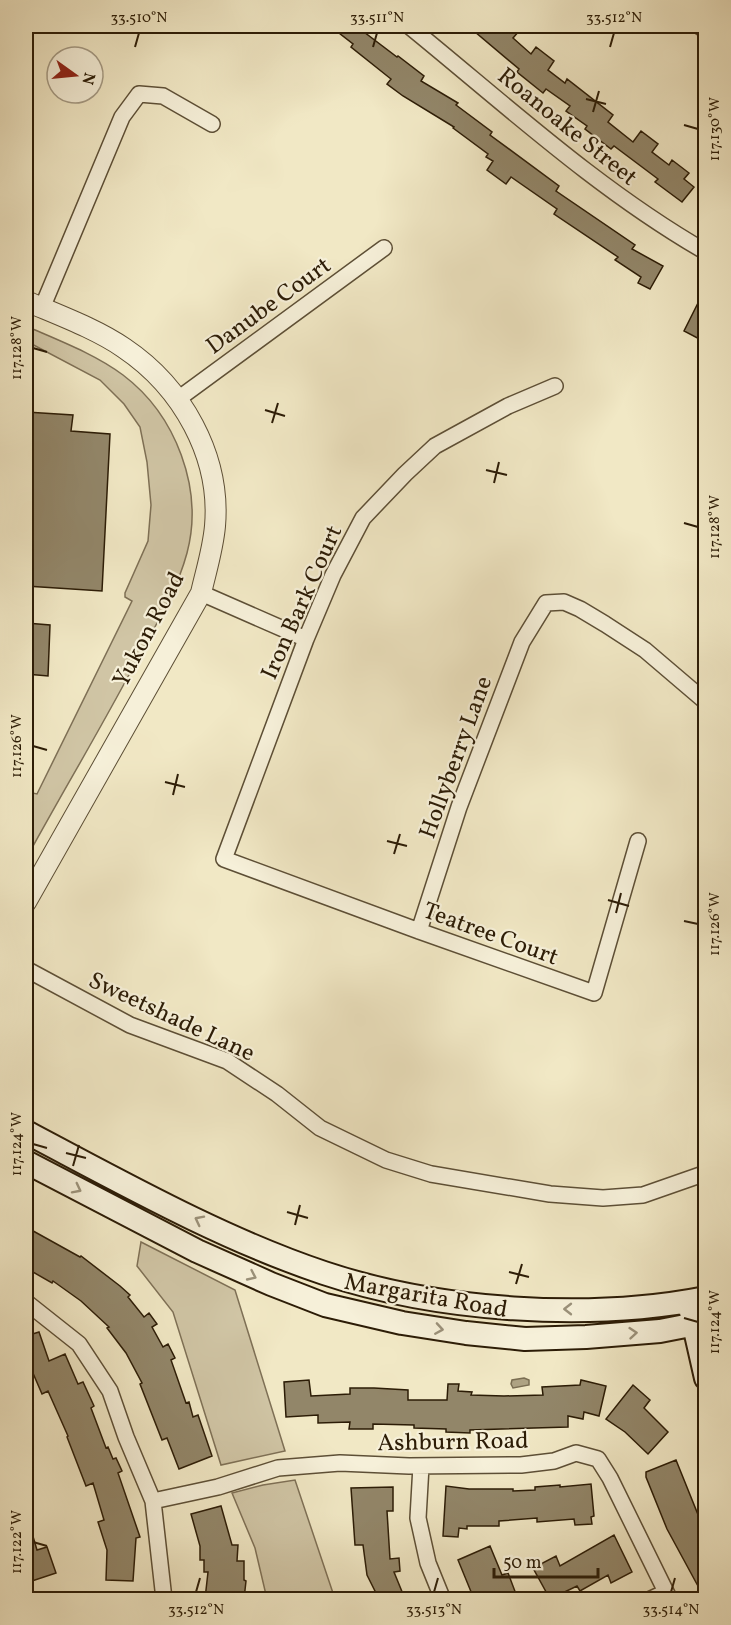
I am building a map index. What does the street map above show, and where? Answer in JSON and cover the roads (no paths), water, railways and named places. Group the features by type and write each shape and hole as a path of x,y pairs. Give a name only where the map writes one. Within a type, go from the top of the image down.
{"main road":[{"name":"Margarita Road","path":"26,1132 221,1231 276,1256 326,1274 388,1291 434,1300 520,1309 615,1309 697,1300"},
{"name":"Margarita Road","path":"26,1161 197,1251 325,1305 402,1323 525,1339 660,1331 700,1324"},
{"path":"697,1300 705,1378"}],"street":[{"name":"Roanoake Street","path":"409,26 615,194 705,252"},
{"path":"699,26 705,31"},
{"path":"34,304 122,117 139,94 163,96 212,124"},
{"name":"Danube Court","path":"178,399 384,248"},
{"name":"Yukon Road","path":"26,902 201,593 215,525 214,493 208,462 199,435 178,399 161,378 122,346 34,304"},
{"name":"Iron Bark Court","path":"224,859 306,639 333,575 363,518 435,446 508,406 555,386"},
{"path":"201,593 306,639"},
{"name":"Hollyberry Lane","path":"419,931 459,807 522,642 546,603 564,602 605,624 645,650 705,702"},
{"name":"Teatree Court","path":"224,859 594,993 638,841"},
{"name":"Sweetshade Lane","path":"26,969 130,1025 227,1061 277,1094 320,1128 386,1160 431,1174 550,1194 603,1198 643,1195 705,1173"},
{"path":"26,1302 80,1344 110,1391 126,1437 153,1501 164,1599"},
{"name":"Ashburn Road","path":"153,1501 218,1487 278,1468 340,1463 420,1466 521,1465 554,1461 576,1453 598,1459 610,1478 668,1596"},
{"path":"420,1466 418,1518 428,1563 442,1599"},
{"path":"649,1599 668,1596"}]}
